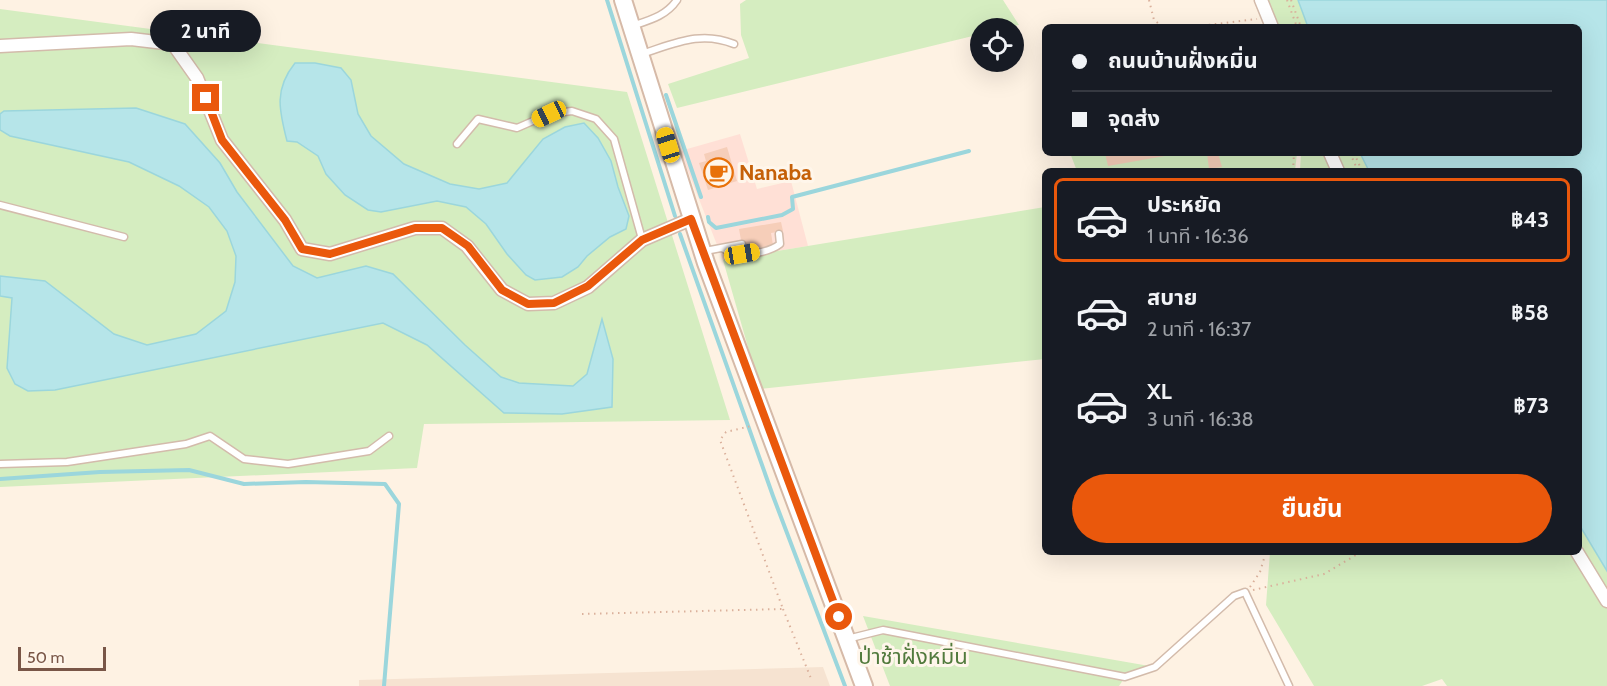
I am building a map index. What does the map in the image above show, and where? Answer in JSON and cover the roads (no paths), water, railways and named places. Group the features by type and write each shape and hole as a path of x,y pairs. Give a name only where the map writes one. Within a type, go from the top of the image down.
{"street":[{"path":"623,0 702,252 864,686"},
{"path":"1261,0 1269,22"},
{"path":"0,46 131,39 173,44 197,78 222,140 285,220 302,249 330,254 415,228 442,228 468,246 502,290 528,304 554,303 588,286 642,240 691,219"},
{"path":"1579,555 1607,601"}],"lane":[{"path":"632,27 660,17 668,12 677,0"},
{"path":"640,54 701,37 713,37 734,44"},
{"path":"457,144 478,119 517,128 549,114 572,111 596,119 614,139 642,240"},
{"path":"0,205 124,237"},
{"path":"722,248 730,253 742,254 774,248 780,244 779,234"},
{"path":"702,252 742,244"},
{"path":"0,464 67,462 186,444 210,436 244,459 288,464 369,451 389,436"},
{"path":"847,639 883,630 1125,677 1155,667 1234,596 1245,592 1289,686"}],"water":[{"path":"1298,0 1607,0 1607,571 1582,529 1582,168 1368,168 1362,156 1582,156 1582,24 1307,24"},
{"path":"295,63 315,63 341,68 351,80 358,114 371,136 404,164 450,184 479,189 507,183 543,139 565,127 584,123 598,138 611,161 629,216 626,229 610,237 587,256 578,267 562,277 535,280 526,275 507,254 486,224 466,207 437,201 381,212 368,210 345,195 326,174 318,156 297,142 287,141 280,100 284,82"},
{"path":"136,108 185,124 220,163 237,192 293,266 317,278 366,266 393,274 501,377 519,383 573,386 587,374 602,319 613,359 612,407 562,414 504,413 427,345 383,323 55,390 28,391 15,384 7,368 12,298 0,296 0,276 45,281 114,334 147,345 196,334 226,311 235,282 236,256 227,231 209,207 179,186 129,162 10,136 0,130 0,114 4,111"}],"waterway":[{"path":"607,0 675,216"},
{"path":"666,95 701,197"},
{"path":"708,217 709,222 716,228 782,215 793,209 792,197 969,151"},
{"path":"680,234 773,496 845,686"},
{"path":"0,479 100,472 189,470 244,484 306,482 385,484 399,504 384,686"}],"place":[{"name":"Nanaba","path":"718,172"}],"park label":[{"name":"ป่าช้าฝั่งหมิ่น","path":"913,656"}]}
